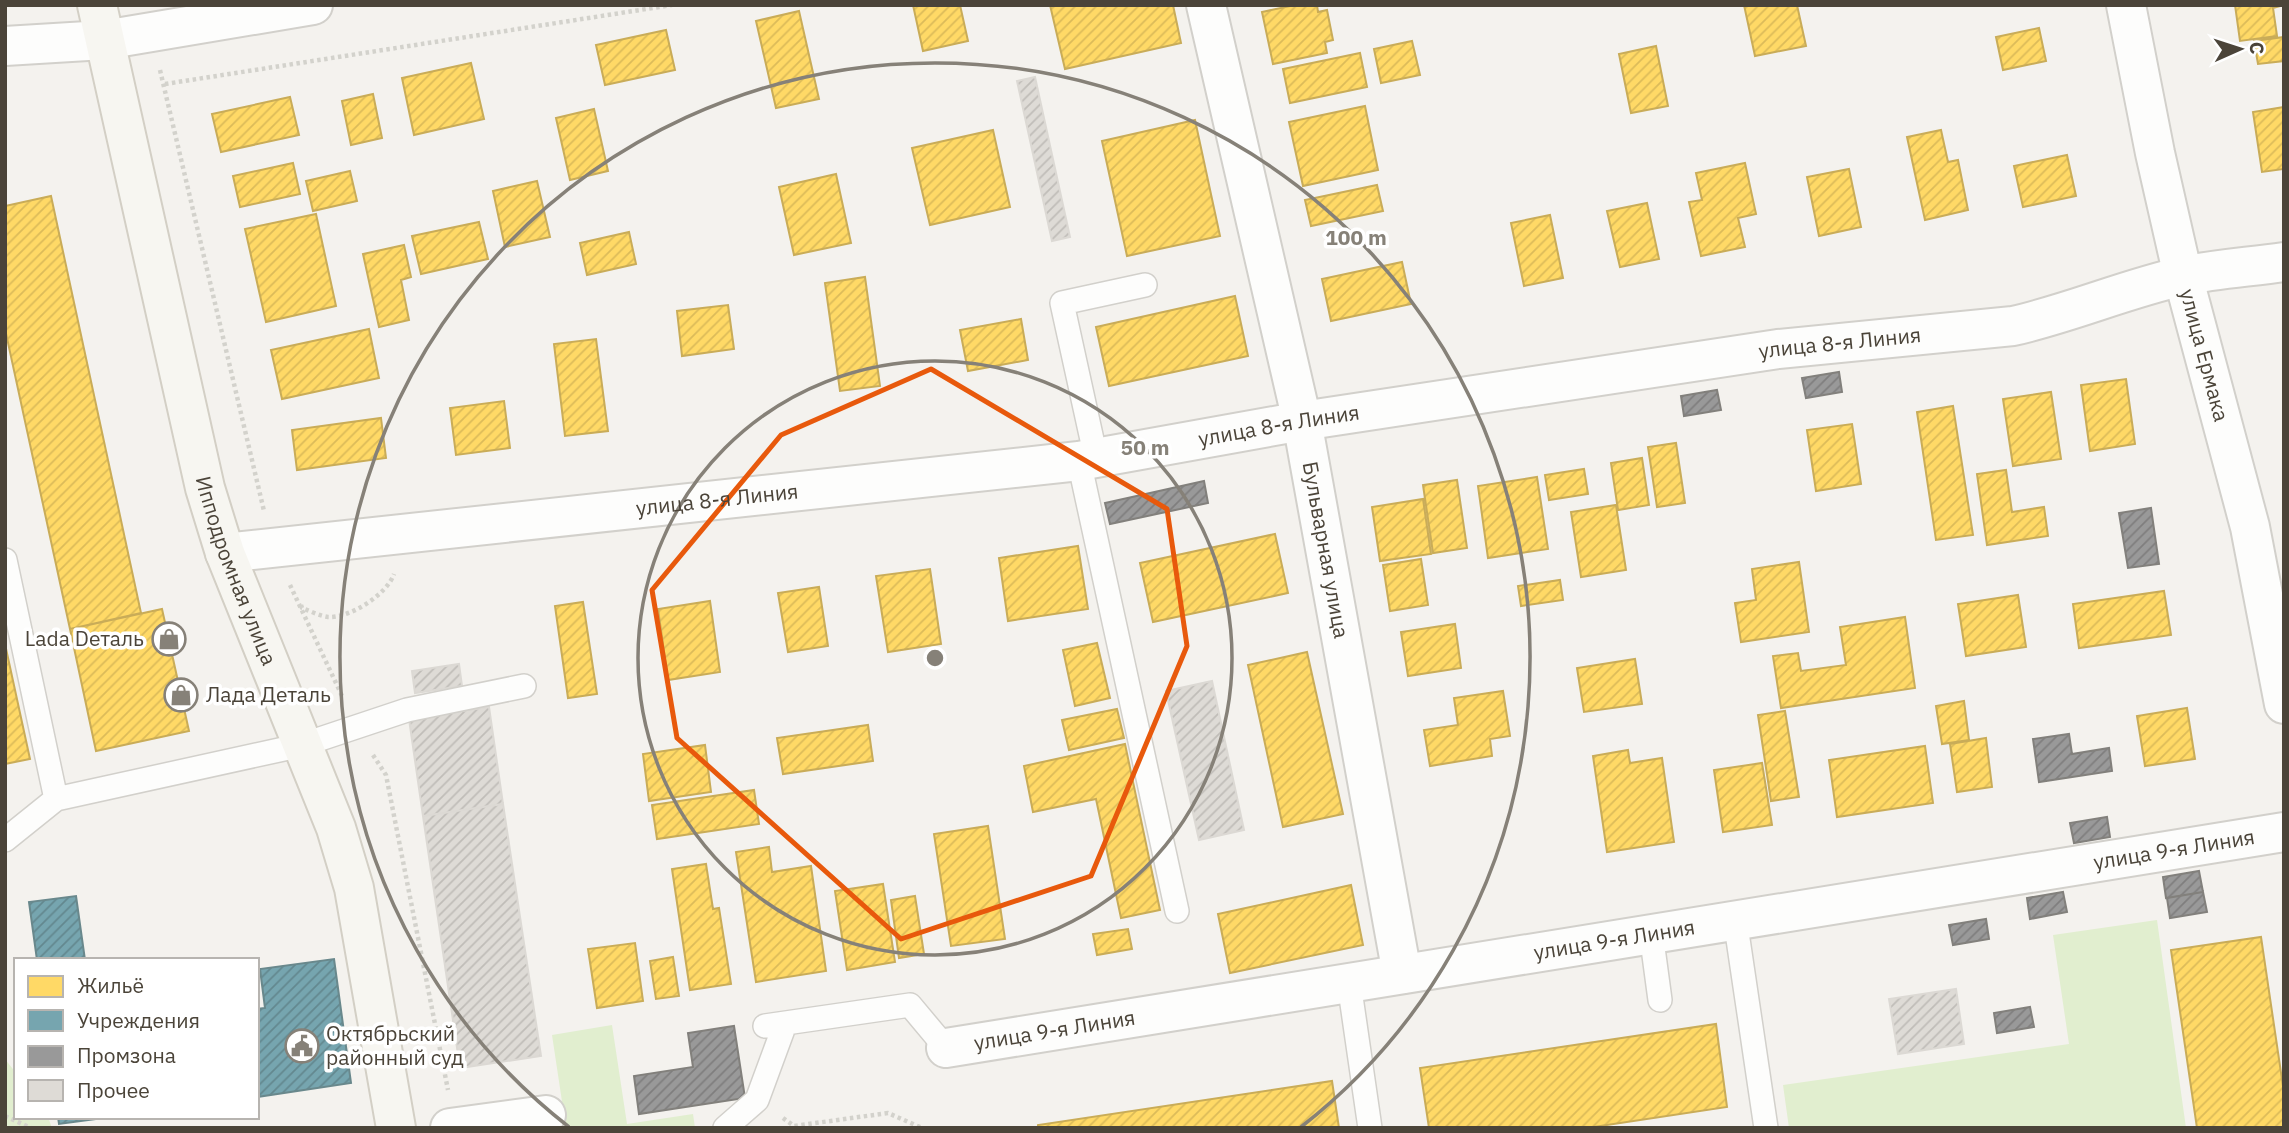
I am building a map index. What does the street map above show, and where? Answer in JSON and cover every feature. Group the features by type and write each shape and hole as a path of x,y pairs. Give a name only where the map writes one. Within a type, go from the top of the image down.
{"main road":[{"name":"Ипподромная улица","path":"100,23 205,488 225,553 336,828 354,888 396,1128"}],"street":[{"path":"5,46 100,23 313,5"},
{"name":"Бульварная улица","path":"1206,5 1302,421 1402,974"},
{"name":"улица Ермака","path":"2126,5 2183,276 2250,527 2284,704"},
{"name":"улица 8-я Линия","path":"225,553 1087,459 1302,421 1779,349 2013,326 2049,318 2183,276 2284,262"},
{"name":"улица 9-я Линия","path":"946,1048 2284,832"},
{"path":"450,1128 546,1115"}],"lane":[{"path":"1145,285 1062,303 1087,459 1177,911"},
{"path":"5,560 56,799"},
{"path":"5,840 56,799 302,746 407,710 524,687"},
{"path":"1735,919 1766,1128"},
{"path":"1651,933 1660,1000"},
{"path":"1349,983 1370,1128"},
{"path":"724,1128 757,1100 775,1025 910,1005 946,1048"}],"path":[{"path":"165,84 672,5"},
{"path":"757,1100 794,1126 888,1113 922,1128"},
{"path":"5,1116 31,1128"}],"highlighted area":[{"path":"931,369 1167,509 1187,646 1091,876 901,939 677,738 652,590 781,435"}],"green space":[{"path":"2157,920 2186,1128 1789,1128 1783,1085 2069,1044 2053,935"},
{"path":"612,1025 627,1124 693,1114 695,1128 566,1128 552,1035"},
{"path":"5,1059 14,1070 14,1119 49,1119 52,1128 5,1128"}],"building: Жильё":[{"path":"913,5 960,5 968,41 923,51"},
{"path":"1050,5 1173,5 1181,43 1065,69"},
{"path":"1295,5 1317,5 1318,12 1327,10 1333,40 1325,42 1327,53 1273,64 1262,12"},
{"path":"1744,5 1797,5 1806,46 1755,56"},
{"path":"2235,5 2284,5 2273,8 2277,36 2240,41"},
{"path":"799,11 819,99 776,108 756,21"},
{"path":"2039,28 2046,61 2003,70 1996,37"},
{"path":"666,30 675,70 605,85 596,45"},
{"path":"2284,37 2284,61 2258,64 2254,41"},
{"path":"1412,41 1420,75 1381,83 1374,49"},
{"path":"1656,46 1668,106 1631,113 1619,54"},
{"path":"1360,53 1367,87 1290,103 1283,69"},
{"path":"471,63 484,119 414,135 402,78"},
{"path":"373,94 382,138 351,145 342,101"},
{"path":"290,97 299,135 221,152 212,114"},
{"path":"1365,106 1378,170 1303,186 1289,122"},
{"path":"2284,107 2284,169 2262,172 2253,112"},
{"path":"594,109 608,171 570,180 556,118"},
{"path":"1195,120 1220,236 1127,256 1102,141"},
{"path":"993,130 1010,207 930,225 912,148"},
{"path":"1941,130 1948,162 1958,160 1968,210 1925,220 1907,137"},
{"path":"2067,155 2076,196 2023,207 2014,166"},
{"path":"293,163 300,194 240,207 233,176"},
{"path":"1745,163 1756,214 1738,218 1745,247 1701,256 1689,202 1702,200 1696,173"},
{"path":"1849,169 1861,227 1819,236 1807,177"},
{"path":"350,171 357,201 313,211 306,181"},
{"path":"836,174 851,243 794,255 779,187"},
{"path":"537,181 550,237 505,247 493,191"},
{"path":"1377,185 1383,211 1311,226 1305,200"},
{"path":"51,196 141,613 70,629 5,329 5,206"},
{"path":"1647,203 1659,259 1620,267 1607,211"},
{"path":"316,214 336,306 266,322 245,229"},
{"path":"1550,215 1563,278 1524,286 1511,223"},
{"path":"479,222 488,259 421,274 412,236"},
{"path":"629,232 636,264 587,275 580,243"},
{"path":"404,245 411,277 401,280 409,320 379,327 363,254"},
{"path":"1402,262 1411,304 1331,321 1322,279"},
{"path":"865,277 880,386 840,391 825,283"},
{"path":"1235,296 1248,356 1109,386 1096,327"},
{"path":"728,305 734,349 682,356 677,311"},
{"path":"1021,319 1028,360 968,371 960,330"},
{"path":"369,329 379,378 282,399 271,350"},
{"path":"596,339 608,431 565,436 554,344"},
{"path":"2126,379 2135,444 2090,451 2081,385"},
{"path":"2051,392 2061,459 2013,466 2003,399"},
{"path":"504,401 510,448 456,455 450,408"},
{"path":"1953,406 1973,535 1936,540 1917,412"},
{"path":"381,418 386,458 297,470 292,430"},
{"path":"1852,424 1861,484 1816,491 1807,430"},
{"path":"1676,443 1685,503 1657,507 1648,447"},
{"path":"1642,458 1649,505 1618,510 1611,463"},
{"path":"1584,469 1588,494 1549,500 1545,475"},
{"path":"2006,470 2012,512 2044,507 2048,536 1987,545 1977,474"},
{"path":"1537,477 1548,549 1488,558 1478,486"},
{"path":"1457,480 1467,548 1433,553 1423,485"},
{"path":"1423,499 1431,554 1380,561 1372,507"},
{"path":"1616,505 1626,570 1581,577 1571,512"},
{"path":"1275,534 1288,593 1153,622 1140,563"},
{"path":"1078,546 1088,609 1008,621 999,558"},
{"path":"1421,559 1428,605 1390,611 1383,565"},
{"path":"1799,562 1809,632 1741,642 1735,603 1756,600 1752,569"},
{"path":"930,569 941,644 888,652 876,576"},
{"path":"1560,580 1563,600 1521,606 1518,586"},
{"path":"819,587 828,646 788,652 778,593"},
{"path":"2164,591 2171,635 2079,648 2073,604"},
{"path":"2018,595 2026,647 1966,656 1958,604"},
{"path":"710,601 720,672 668,680 658,609"},
{"path":"583,602 597,694 568,698 555,606"},
{"path":"162,609 189,731 96,751 70,629"},
{"path":"1905,617 1915,688 1781,708 1773,656 1798,653 1801,671 1846,665 1840,627"},
{"path":"1455,624 1461,668 1408,676 1401,632"},
{"path":"1097,643 1110,698 1075,706 1063,650"},
{"path":"5,644 30,759 5,764"},
{"path":"1307,652 1343,814 1283,827 1248,665"},
{"path":"1635,659 1642,704 1584,712 1577,668"},
{"path":"1503,691 1510,736 1490,739 1492,756 1430,766 1424,730 1458,725 1454,698"},
{"path":"1964,701 1969,740 1942,744 1936,706"},
{"path":"2187,708 2195,759 2145,766 2137,716"},
{"path":"1117,709 1124,738 1069,750 1062,720"},
{"path":"1785,711 1799,797 1771,801 1758,715"},
{"path":"868,725 873,761 783,774 777,738"},
{"path":"1986,738 1992,787 1957,792 1950,744"},
{"path":"1125,744 1160,910 1121,918 1096,799 1033,812 1024,766"},
{"path":"705,745 711,792 649,801 643,754"},
{"path":"1925,746 1933,803 1837,817 1829,760"},
{"path":"1628,750 1630,763 1662,758 1674,842 1607,852 1593,756"},
{"path":"1762,763 1772,825 1723,832 1714,770"},
{"path":"754,790 759,824 657,839 652,805"},
{"path":"988,826 1005,939 951,946 934,834"},
{"path":"769,847 772,872 811,866 826,971 756,982 736,852"},
{"path":"706,864 713,909 719,908 731,984 690,990 672,869"},
{"path":"883,884 895,962 847,970 835,891"},
{"path":"1351,885 1363,945 1230,973 1218,914"},
{"path":"915,896 924,954 899,958 891,900"},
{"path":"1128,929 1132,949 1097,955 1093,934"},
{"path":"2261,937 2284,1093 2284,1128 2197,1128 2171,950"},
{"path":"635,943 643,1001 597,1008 588,949"},
{"path":"673,957 679,996 656,999 650,961"},
{"path":"1716,1024 1727,1107 1587,1128 1429,1128 1420,1068"},
{"path":"1332,1081 1339,1128 1038,1128 1038,1125"}],"building: Учреждения":[{"path":"76,896 85,958 37,958 29,902"},
{"name":"Октябрьский районный суд","path":"334,959 351,1083 259,1097 259,1009 265,1008 260,969"},
{"path":"58,1119 96,1119 59,1124"}],"building: Промзона":[{"path":"1839,372 1842,392 1806,398 1802,378"},
{"path":"1717,390 1721,410 1684,416 1681,396"},
{"path":"1204,481 1208,503 1110,524 1105,503"},
{"path":"2151,508 2159,564 2128,568 2119,513"},
{"path":"2069,734 2072,754 2109,748 2112,771 2039,782 2033,739"},
{"path":"2107,817 2110,837 2074,843 2070,823"},
{"path":"2199,871 2203,892 2166,898 2163,877"},
{"path":"2063,892 2067,912 2030,919 2027,898"},
{"path":"2203,892 2207,912 2170,918 2167,898"},
{"path":"1986,919 1989,939 1953,945 1949,925"},
{"path":"2030,1007 2034,1027 1997,1033 1994,1013"},
{"path":"734,1026 745,1098 639,1114 634,1076 693,1067 688,1033"}],"building: Прочее":[{"path":"1035,77 1070,237 1052,241 1017,81"},
{"path":"459,664 462,686 415,693 412,671"},
{"path":"1212,681 1244,830 1199,840 1166,691"},
{"path":"489,707 503,804 423,816 409,719"},
{"path":"503,804 541,1056 460,1068 423,816"},
{"path":"1956,989 1964,1044 1898,1054 1889,999"}],"place":[{"name":"Lada Dеталь","path":"169,639"},
{"name":"Лада Деталь","path":"181,695"},
{"name":"Октябрьский районный суд","path":"302,1046"}]}
